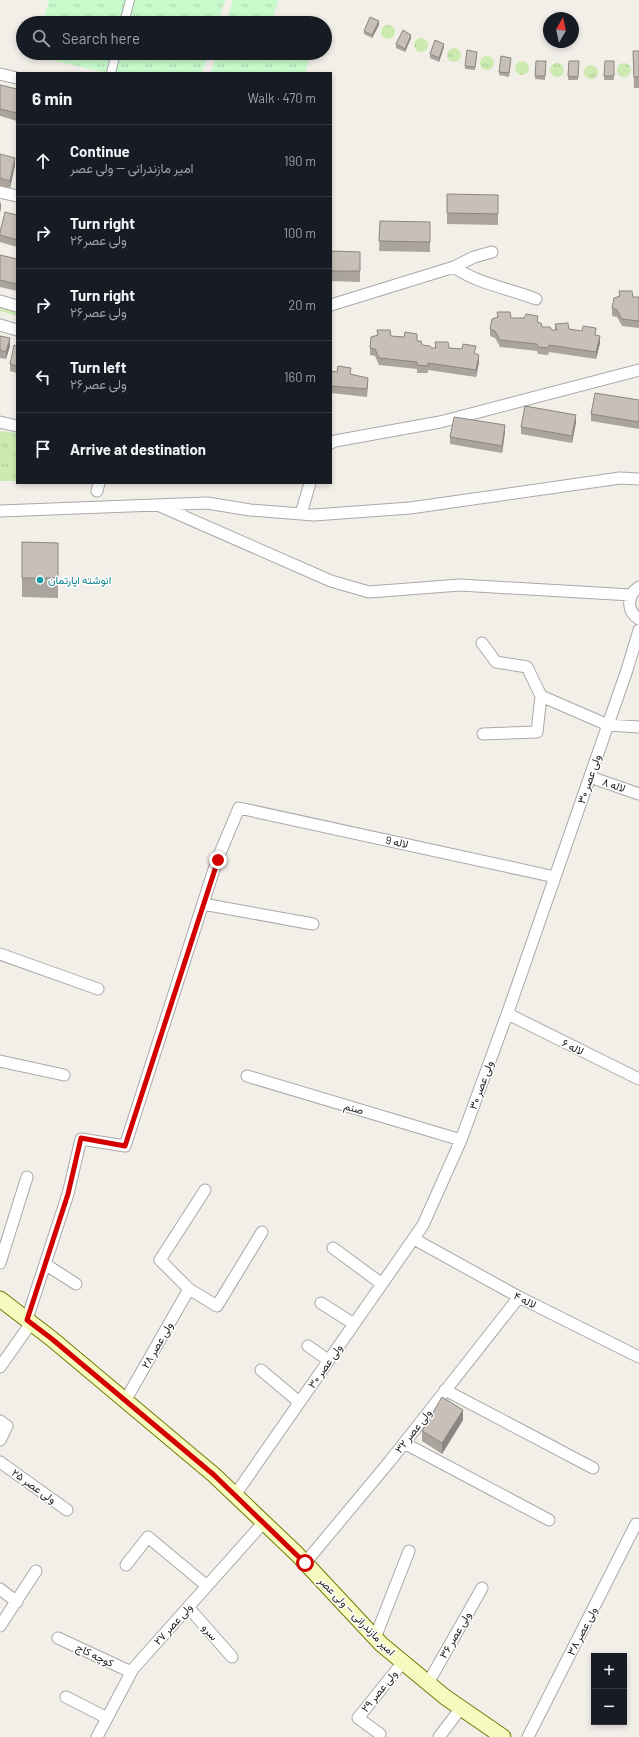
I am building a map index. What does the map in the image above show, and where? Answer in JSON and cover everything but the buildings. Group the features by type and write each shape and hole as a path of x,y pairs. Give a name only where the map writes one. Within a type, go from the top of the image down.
{"main road":[{"name":"امیر مازندرانی -- ولی عصر","path":"0,1299 29,1321 214,1475 305,1563 375,1638 428,1683 503,1737"}],"street":[{"path":"126,16 130,0"},
{"path":"111,72 114,60"},
{"path":"0,74 16,78"},
{"path":"0,192 16,196"},
{"path":"332,305 454,267 474,257 492,252"},
{"path":"454,267 464,274 484,283 536,299"},
{"path":"0,301 16,306"},
{"path":"0,325 16,330"},
{"path":"332,442 440,422 639,370"},
{"path":"0,422 16,426"},
{"path":"0,511 207,503 250,510 314,515 410,508 612,479 639,479"},
{"path":"301,514 310,484"},
{"path":"158,505 331,581 368,592 460,585 635,591 630,607 632,613 639,619"},
{"name":"ولی عصر ۳۰","path":"235,1495 423,1225 461,1140 508,1014 608,725 639,630"},
{"path":"482,643 496,662 527,667 541,696 536,732 483,734"},
{"path":"541,696 608,725 639,728"},
{"name":"لاله ۸","path":"590,777 639,794"},
{"name":"لاله 9","path":"203,904 218,860 239,808 555,876"},
{"path":"0,1367 29,1321 45,1264 68,1194 81,1138 125,1146 203,904 312,924"},
{"path":"0,954 98,989"},
{"name":"لاله ۶","path":"508,1014 639,1079"},
{"path":"0,1061 64,1075"},
{"name":"صنم","path":"247,1076 461,1140"},
{"path":"0,1263 27,1177"},
{"path":"205,1190 160,1260 188,1290 216,1306 262,1232"},
{"name":"لاله ۴","path":"414,1239 519,1297 639,1357"},
{"path":"333,1248 382,1284"},
{"path":"45,1264 76,1284"},
{"name":"ولی عصر ۲۸","path":"125,1401 188,1290"},
{"name":"ولی عصر ۳۲","path":"305,1563 404,1443 519,1297"},
{"path":"321,1302 354,1324"},
{"path":"308,1346 328,1360"},
{"path":"261,1370 299,1402"},
{"path":"445,1390 593,1468"},
{"path":"0,1421 7,1426 0,1440"},
{"path":"404,1443 549,1520"},
{"name":"ولی عصر ۲۵","path":"0,1462 67,1510"},
{"name":"ولی عصر ۲۷","path":"97,1737 131,1672 264,1522"},
{"name":"ولی عصر ۳۸","path":"528,1737 638,1525"},
{"path":"126,1565 148,1537 206,1586"},
{"path":"375,1638 409,1551"},
{"path":"0,1626 36,1571"},
{"name":"ولی عصر ۳۶","path":"428,1683 482,1588"},
{"path":"0,1589 17,1602"},
{"name":"سرو","path":"188,1607 232,1657"},
{"name":"کوچه کاج","path":"58,1638 131,1672"},
{"name":"ولی عصر ۲۹","path":"380,1734 358,1718 403,1662"},
{"path":"66,1697 107,1718"},
{"path":"439,1737 461,1708"}],"green space":[{"path":"49,0 225,0 220,16 45,16"},
{"path":"233,0 278,0 273,16 228,16"},
{"path":"385,25 391,25 395,29 395,35 391,39 385,39 381,35 381,29"},
{"path":"418,38 424,38 428,42 428,48 424,52 418,52 414,48 414,42"},
{"path":"451,48 457,48 461,52 461,58 457,62 451,62 447,58 447,52"},
{"path":"484,56 490,56 494,60 494,66 490,70 484,70 480,66 480,60"},
{"path":"52,60 206,60 202,72 102,72"},
{"path":"215,60 309,60 305,72 211,72"},
{"path":"519,61 525,61 529,65 529,71 525,75 519,75 515,71 515,65"},
{"path":"554,63 560,63 564,67 564,73 560,77 554,77 550,73 550,67"},
{"path":"621,63 627,63 631,67 631,73 627,77 621,77 617,73 617,67"},
{"path":"588,65 594,65 598,69 598,75 594,79 588,79 584,75 584,69"},
{"path":"0,301 16,305 16,316 0,311"},
{"path":"0,431 16,433 16,481 0,481"}],"place":[{"name":"انوشته اپارتمان","path":"40,580"}],"route":[{"path":"218,860 125,1146 81,1138 68,1194 27,1320 52,1339 214,1475 305,1563"}]}
